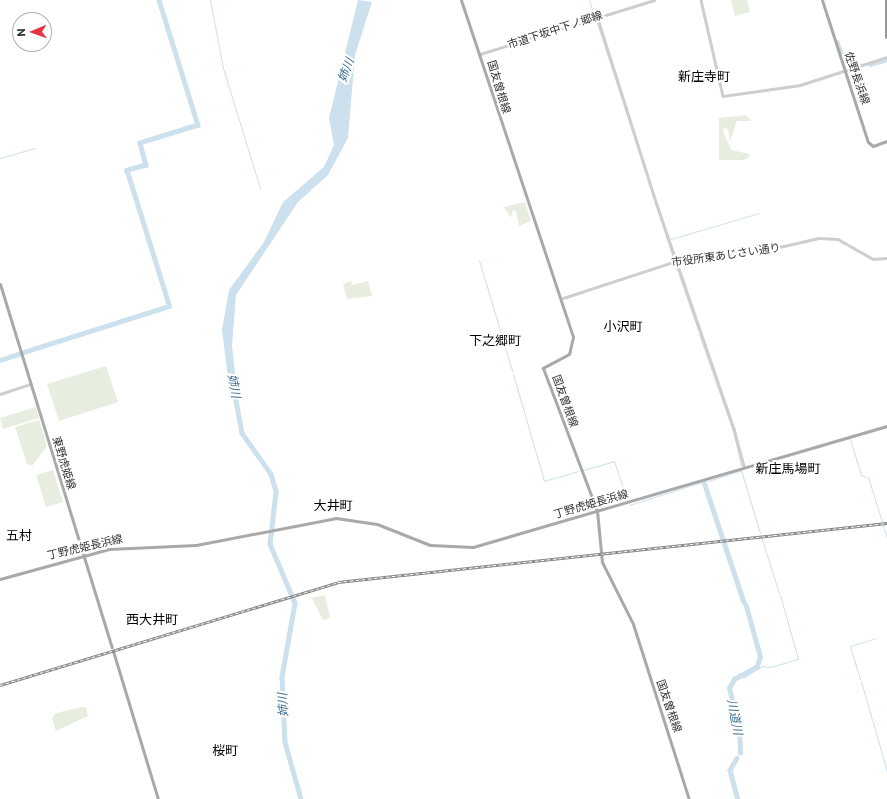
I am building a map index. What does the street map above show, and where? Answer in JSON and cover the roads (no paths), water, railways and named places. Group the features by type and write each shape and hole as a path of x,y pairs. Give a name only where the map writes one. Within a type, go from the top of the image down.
{"highway":[{"path":"887,0 887,37"}],"main road":[{"name":"国友曽根線","path":"461,0 480,54 520,184 563,298 573,346 563,358 543,368 596,511 602,562 633,624 690,799"},
{"name":"佐野長浜線","path":"822,0 870,145 887,141"},
{"name":"東野虎姫線","path":"0,284 112,647"},
{"name":"丁野虎姫長浜線","path":"0,579 124,546 196,545 299,525 350,518 377,524 430,545 464,548 887,426"},
{"path":"113,651 158,799"}],"street":[{"name":"市道下坂中下ノ郷線","path":"480,54 595,16 654,0"},
{"path":"701,0 723,96 800,85 845,68 887,57"},
{"path":"595,16 676,261 734,429 744,467"},
{"name":"市役所東あじさい通り","path":"563,298 676,261 828,237 865,256 887,258"},
{"path":"0,394 30,384"}],"water":[{"path":"358,0 372,2 355,55 348,138 328,175 298,202 236,295 232,345 236,382 229,386 222,330 229,290 264,242 283,202 324,167 334,145 329,118"}],"waterway":[{"path":"159,0 198,125 140,143 146,165 127,170 169,304"},
{"path":"210,0 223,68 260,188"},
{"path":"589,0 595,17"},
{"path":"596,20 631,127"},
{"path":"837,42 841,53"},
{"path":"870,64 887,59"},
{"path":"636,143 673,258"},
{"path":"0,158 35,148"},
{"path":"671,239 759,213"},
{"path":"479,260 512,371"},
{"path":"676,266 698,330"},
{"path":"24,352 169,306"},
{"path":"699,334 733,431 741,465"},
{"path":"0,360 19,354"},
{"path":"513,374 544,481 579,471"},
{"name":"姉川","path":"232,379 242,433 271,474 276,492 270,544 295,603 282,677 285,742 301,799"},
{"path":"850,439 861,475 866,477"},
{"path":"583,470 614,461 627,500"},
{"path":"741,470 760,533"},
{"path":"708,481 741,470"},
{"path":"868,477 887,538"},
{"path":"629,505 705,481"},
{"path":"704,482 744,602"},
{"path":"761,536 779,593"},
{"path":"743,678 762,666 771,667 798,659 780,595"},
{"path":"740,753 739,729 729,688 734,679 757,666 760,657 746,606"},
{"path":"860,679 850,646 876,638"},
{"path":"861,681 872,720"},
{"path":"873,722 887,772"},
{"name":"川道川","path":"737,758 730,770 738,799"}],"railway":[{"path":"0,685 338,582 887,523"}],"district":[{"name":"新庄寺町","path":"704,76"},
{"name":"小沢町","path":"623,326"},
{"name":"下之郷町","path":"495,340"},
{"name":"新庄馬場町","path":"788,468"},
{"name":"大井町","path":"333,505"},
{"name":"五村","path":"19,535"},
{"name":"西大井町","path":"152,619"},
{"name":"桜町","path":"225,750"}]}
